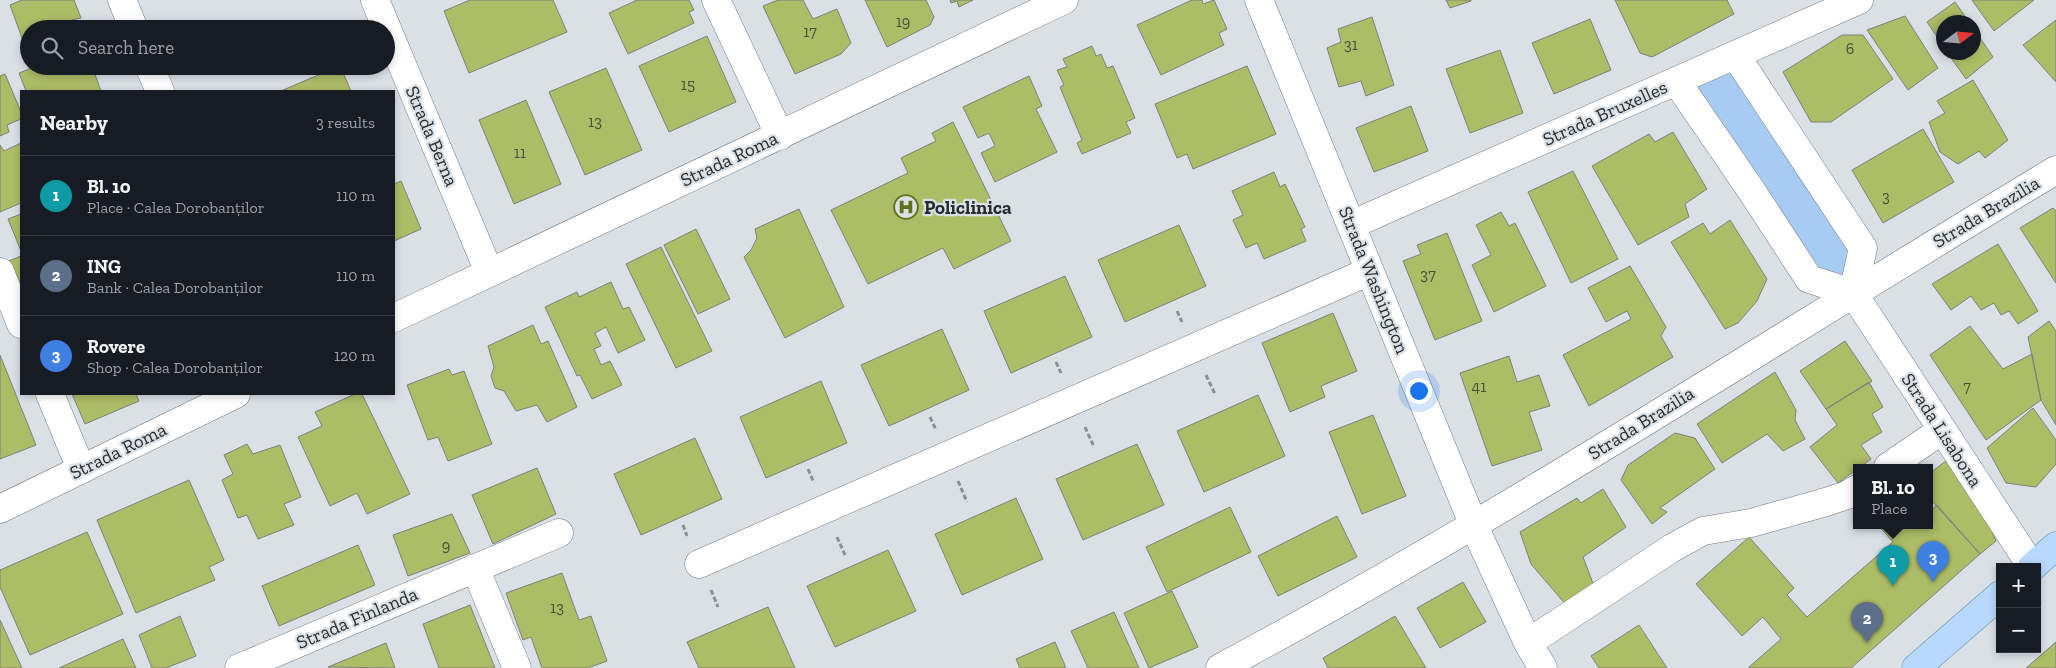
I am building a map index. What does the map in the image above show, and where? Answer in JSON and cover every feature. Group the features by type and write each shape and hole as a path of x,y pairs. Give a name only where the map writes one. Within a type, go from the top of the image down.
{"main road":[{"path":"2037,563 2056,546"},
{"path":"1916,668 1996,598"}],"street":[{"path":"122,0 130,20"},
{"name":"Strada Berna","path":"375,0 383,20"},
{"path":"716,0 780,136"},
{"name":"Strada Roma","path":"395,318 1064,0"},
{"name":"Strada Washington","path":"1259,0 1474,526 1542,668"},
{"name":"Strada Bruxelles","path":"1351,225 1859,0"},
{"name":"Strada Berna","path":"395,48 489,272"},
{"path":"1677,82 1809,279 1853,293 1863,248 1736,56"},
{"path":"153,75 160,90"},
{"name":"Strada Brazilia","path":"1220,668 1317,616 1474,526 2056,170"},
{"path":"699,564 1370,271"},
{"path":"0,272 20,322"},
{"name":"Strada Lisabona","path":"1853,293 2029,563"},
{"path":"50,395 81,469"},
{"name":"Strada Roma","path":"0,509 234,395"},
{"path":"1892,464 1942,430"},
{"path":"1528,642 1672,548 1703,531 1751,522 1816,505 1853,491"},
{"name":"Strada Finlanda","path":"239,668 558,533"},
{"path":"475,568 517,668"}],"shaded area":[{"path":"1736,56 1863,248 1853,293 1809,279 1677,82"}],"building":[{"path":"22,0 74,0 81,18 72,20 20,20 20,32 10,5"},
{"path":"470,0 553,0 567,32 469,73 444,11"},
{"path":"637,0 689,0 694,10 689,12 694,23 628,54 609,13"},
{"path":"778,0 803,0 813,19 837,9 851,43 841,54 795,74 763,6"},
{"path":"865,0 926,0 934,17 930,25 887,47"},
{"path":"950,0 973,0 959,7 957,1 951,3"},
{"path":"1192,0 1202,0 1203,4 1214,0 1227,29 1219,33 1224,45 1161,75 1137,25"},
{"path":"1446,0 1471,0 1471,1 1450,8"},
{"path":"1615,0 1727,0 1734,14 1652,57 1640,53"},
{"path":"1972,0 2034,0 1994,31"},
{"path":"1955,2 1964,15 1937,15"},
{"path":"1905,16 1938,68 1908,90 1867,30"},
{"path":"1936,16 1936,35 1927,22"},
{"path":"1372,17 1394,85 1366,96 1361,81 1339,87 1327,48 1341,42 1338,29"},
{"path":"1590,19 1611,70 1554,94 1532,43"},
{"path":"2056,20 2056,82 2023,45"},
{"path":"1842,35 1863,35 1893,79 1831,122 1811,122 1783,72"},
{"path":"707,36 736,102 669,132 639,66"},
{"path":"1981,39 1993,57 1966,79 1953,60 1981,60"},
{"path":"1092,46 1096,56 1101,54 1107,68 1113,66 1135,118 1126,122 1131,133 1082,154 1077,143 1082,140 1060,87 1064,85 1057,70 1067,67 1063,59"},
{"path":"1500,50 1523,113 1470,133 1446,69"},
{"path":"1247,66 1276,134 1193,169 1187,154 1177,158 1155,104"},
{"path":"606,68 642,150 585,175 549,92"},
{"path":"19,73 20,75 95,75 101,90 26,90"},
{"path":"5,74 20,110 20,119 7,125 9,132 0,136 0,76"},
{"path":"318,75 344,75 351,90 283,90"},
{"path":"1029,76 1042,106 1036,109 1057,152 995,182 981,153 995,146 989,133 978,138 963,107"},
{"path":"1973,80 2008,140 1985,158 1979,151 1958,164 1940,152 1929,122 1945,113 1937,101"},
{"path":"526,100 561,184 514,204 479,120"},
{"path":"1411,106 1428,151 1374,172 1356,128"},
{"path":"953,122 1011,241 954,269 943,248 868,284 831,210 908,173 901,158 936,141 932,133"},
{"path":"1923,129 1954,182 1883,223 1852,170"},
{"path":"1673,132 1707,189 1685,204 1689,217 1638,245 1592,166 1649,134 1655,142"},
{"path":"20,143 20,203 0,212 0,145 4,151"},
{"path":"1573,171 1618,259 1571,283 1528,192"},
{"path":"1274,172 1280,187 1285,184 1305,227 1301,229 1306,241 1264,259 1257,243 1246,248 1233,220 1243,215 1232,191"},
{"path":"401,181 421,229 395,241 395,184"},
{"path":"2053,208 2056,211 2056,283 2020,228"},
{"path":"799,209 844,307 785,338 744,257 751,250 757,238 755,229"},
{"path":"1501,212 1509,226 1515,223 1546,286 1494,312 1472,265 1491,255 1476,225"},
{"path":"20,214 20,249 8,219"},
{"path":"1730,220 1767,279 1757,301 1738,323 1725,329 1671,242 1703,223 1710,234"},
{"path":"1179,225 1206,286 1125,322 1098,260"},
{"path":"696,229 730,299 698,314 664,245"},
{"path":"1447,233 1482,321 1435,340 1403,261 1421,254 1417,245"},
{"path":"1998,244 2038,311 2018,324 2009,311 2001,315 1994,303 1981,310 1971,296 1951,310 1932,284"},
{"path":"661,247 712,351 676,368 626,264"},
{"path":"20,256 20,282 16,284 6,262"},
{"path":"1630,266 1666,327 1661,336 1673,357 1589,406 1563,355 1631,319 1627,311 1606,322 1588,288"},
{"path":"1065,276 1092,337 1011,373 984,311"},
{"path":"611,282 623,309 629,307 645,340 618,353 606,327 595,333 601,346 594,349 601,365 610,361 622,385 592,399 580,375 577,376 545,307 577,292 579,297"},
{"path":"1333,313 1357,371 1321,386 1325,397 1290,412 1262,343"},
{"path":"2049,321 2056,331 2056,425 2041,400 2028,337"},
{"path":"533,325 541,344 548,341 577,407 547,422 537,405 516,411 504,391 495,388 491,376 494,367 488,346"},
{"path":"1970,326 2003,369 2032,354 2041,400 1986,440 1930,355"},
{"path":"942,329 969,390 889,426 861,365"},
{"path":"1845,341 1872,381 1826,409 1800,371"},
{"path":"0,355 36,445 0,459"},
{"path":"1509,356 1517,382 1539,375 1550,406 1529,412 1542,450 1492,466 1460,373"},
{"path":"449,369 452,375 464,371 492,444 448,461 438,437 428,440 407,385"},
{"path":"1775,372 1796,410 1795,420 1805,439 1783,451 1767,434 1722,463 1697,424"},
{"path":"821,381 847,443 766,478 740,417"},
{"path":"1869,382 1883,407 1872,414 1882,432 1861,445 1871,459 1864,464 1853,464 1853,472 1838,483 1810,447 1837,425 1826,409"},
{"path":"72,395 136,395 139,401 85,424"},
{"path":"353,395 362,395 410,494 367,514 357,493 330,506 298,437 322,426 315,412"},
{"path":"1258,395 1285,456 1204,492 1177,431"},
{"path":"2033,408 2056,440 2056,464 2036,487 2006,483 1987,448"},
{"path":"1373,415 1406,496 1362,514 1329,432"},
{"path":"1675,433 1695,438 1715,469 1660,508 1667,512 1652,524 1621,480 1628,465"},
{"path":"695,438 722,499 641,535 614,474"},
{"path":"247,444 253,454 280,445 301,497 284,504 294,525 258,539 247,515 238,518 222,480 233,474 224,455"},
{"path":"1137,444 1164,505 1083,540 1056,479"},
{"path":"1947,460 1978,497 1996,541 1980,554 1933,502 1933,471"},
{"path":"537,468 556,514 493,544 472,495"},
{"path":"189,480 224,560 209,567 215,580 136,613 97,520"},
{"path":"1603,489 1626,527 1583,557 1594,586 1567,606 1531,564 1520,532 1577,498 1581,503"},
{"path":"1016,498 1043,559 962,595 935,534"},
{"path":"1937,505 1980,554 1851,668 1748,668 1781,639 1763,617 1742,636 1696,584 1749,537 1794,588 1787,595 1807,617 1893,542 1882,529 1933,529 1933,508"},
{"path":"1230,507 1251,552 1167,592 1146,547"},
{"path":"452,514 470,553 408,576 393,535"},
{"path":"1337,516 1357,557 1278,596 1258,556"},
{"path":"87,532 123,614 30,655 0,587 0,570"},
{"path":"358,545 375,585 279,626 262,586"},
{"path":"888,550 916,611 835,647 807,586"},
{"path":"562,573 579,620 591,616 607,661 588,668 542,668 531,637 523,640 506,593"},
{"path":"1463,582 1486,622 1440,648 1417,608"},
{"path":"1172,591 1198,647 1149,668 1124,613"},
{"path":"470,605 495,668 439,668 423,624"},
{"path":"768,607 795,668 699,668 687,642"},
{"path":"1114,612 1139,668 1088,668 1071,631"},
{"path":"180,616 196,656 166,668 152,668 139,635"},
{"path":"1395,616 1426,668 1328,668 1323,658"},
{"path":"0,620 22,668 0,668"},
{"path":"1639,625 1667,668 1599,668 1591,656"},
{"path":"123,639 136,668 59,668"},
{"path":"1055,642 1066,668 1020,668 1016,659"},
{"path":"2056,642 2056,668 2026,668"},
{"path":"386,643 395,668 328,667"}],"place":[{"name":"Policlinica","path":"906,207"},
{"name":"Rovere","path":"1933,582"},
{"name":"Bl. 10","path":"1893,586"},
{"name":"ING","path":"1867,643"}]}
